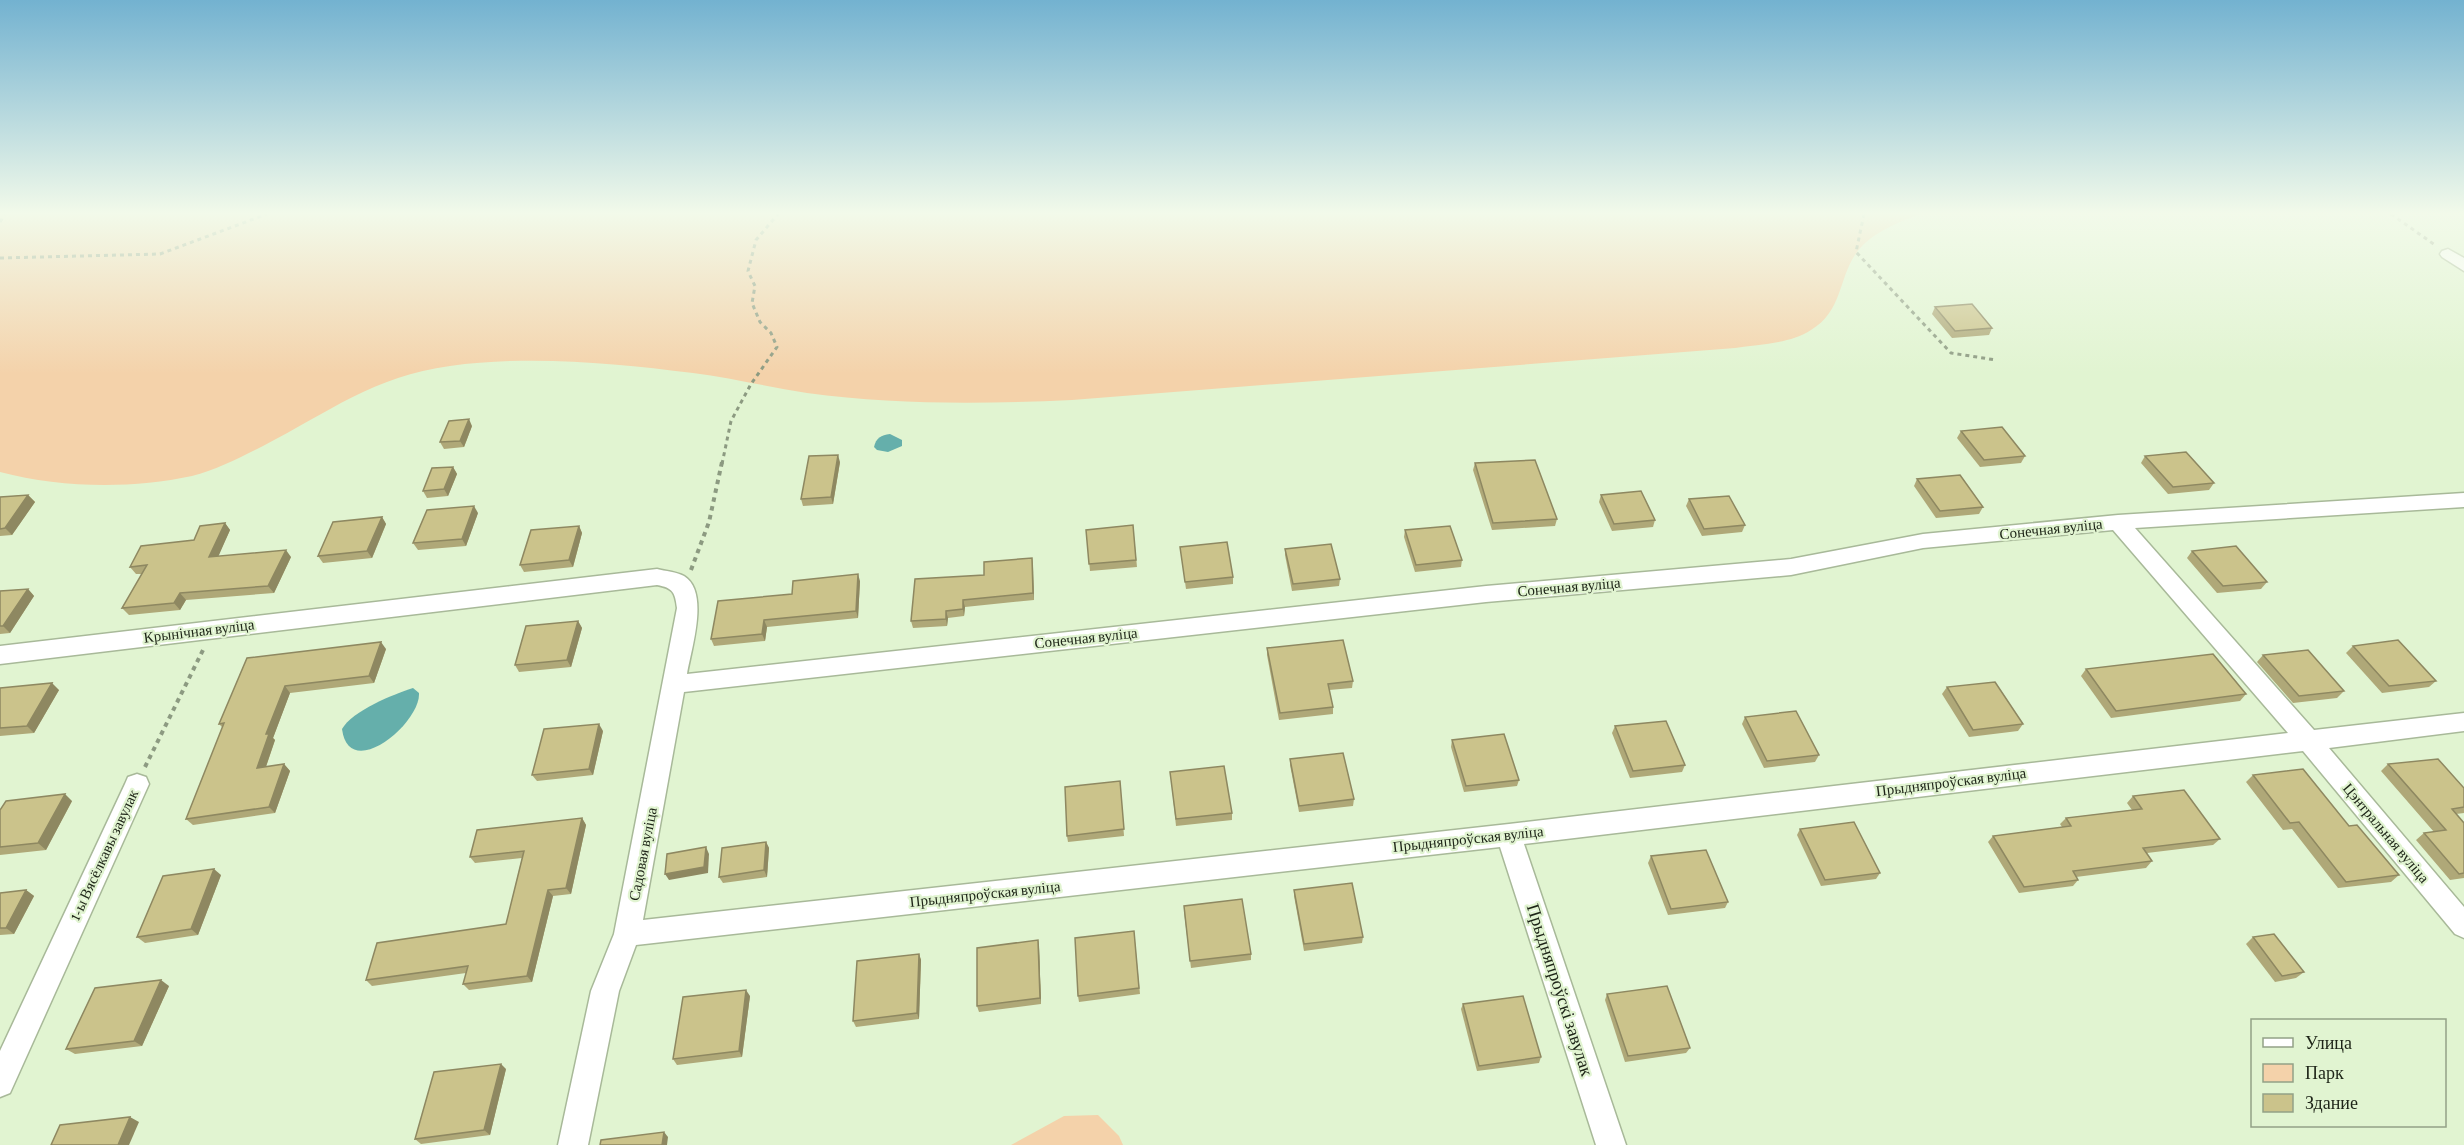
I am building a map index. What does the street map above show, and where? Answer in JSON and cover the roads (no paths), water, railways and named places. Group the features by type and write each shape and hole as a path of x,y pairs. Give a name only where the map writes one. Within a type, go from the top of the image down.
{"street":[{"name":"Сонечная вуліца","path":"675,684 1474,595 1791,567 1923,541 2118,522 2464,500"},
{"path":"2118,522 2308,740"},
{"name":"Садовая вуліца","path":"573,1145 605,991 627,934 688,608 685,589 676,581 657,577"},
{"name":"Крынічная вуліца","path":"0,655 657,577"},
{"name":"Прыдняпроўская вуліца","path":"627,934 1509,835 2464,722"},
{"name":"Цэнтральная вуліца","path":"2308,740 2464,926"},
{"name":"1-ы Вясёлкавы завулак","path":"0,1083 137,784"},
{"name":"Прыдняпроўскі завулак","path":"1509,835 1611,1145"}],"water":[{"path":"890,434 902,440 902,446 888,452 877,450 874,447 879,438"},
{"path":"413,688 419,693 417,705 409,719 397,732 370,749 357,750 347,744 342,729 347,722 385,699"}]}
